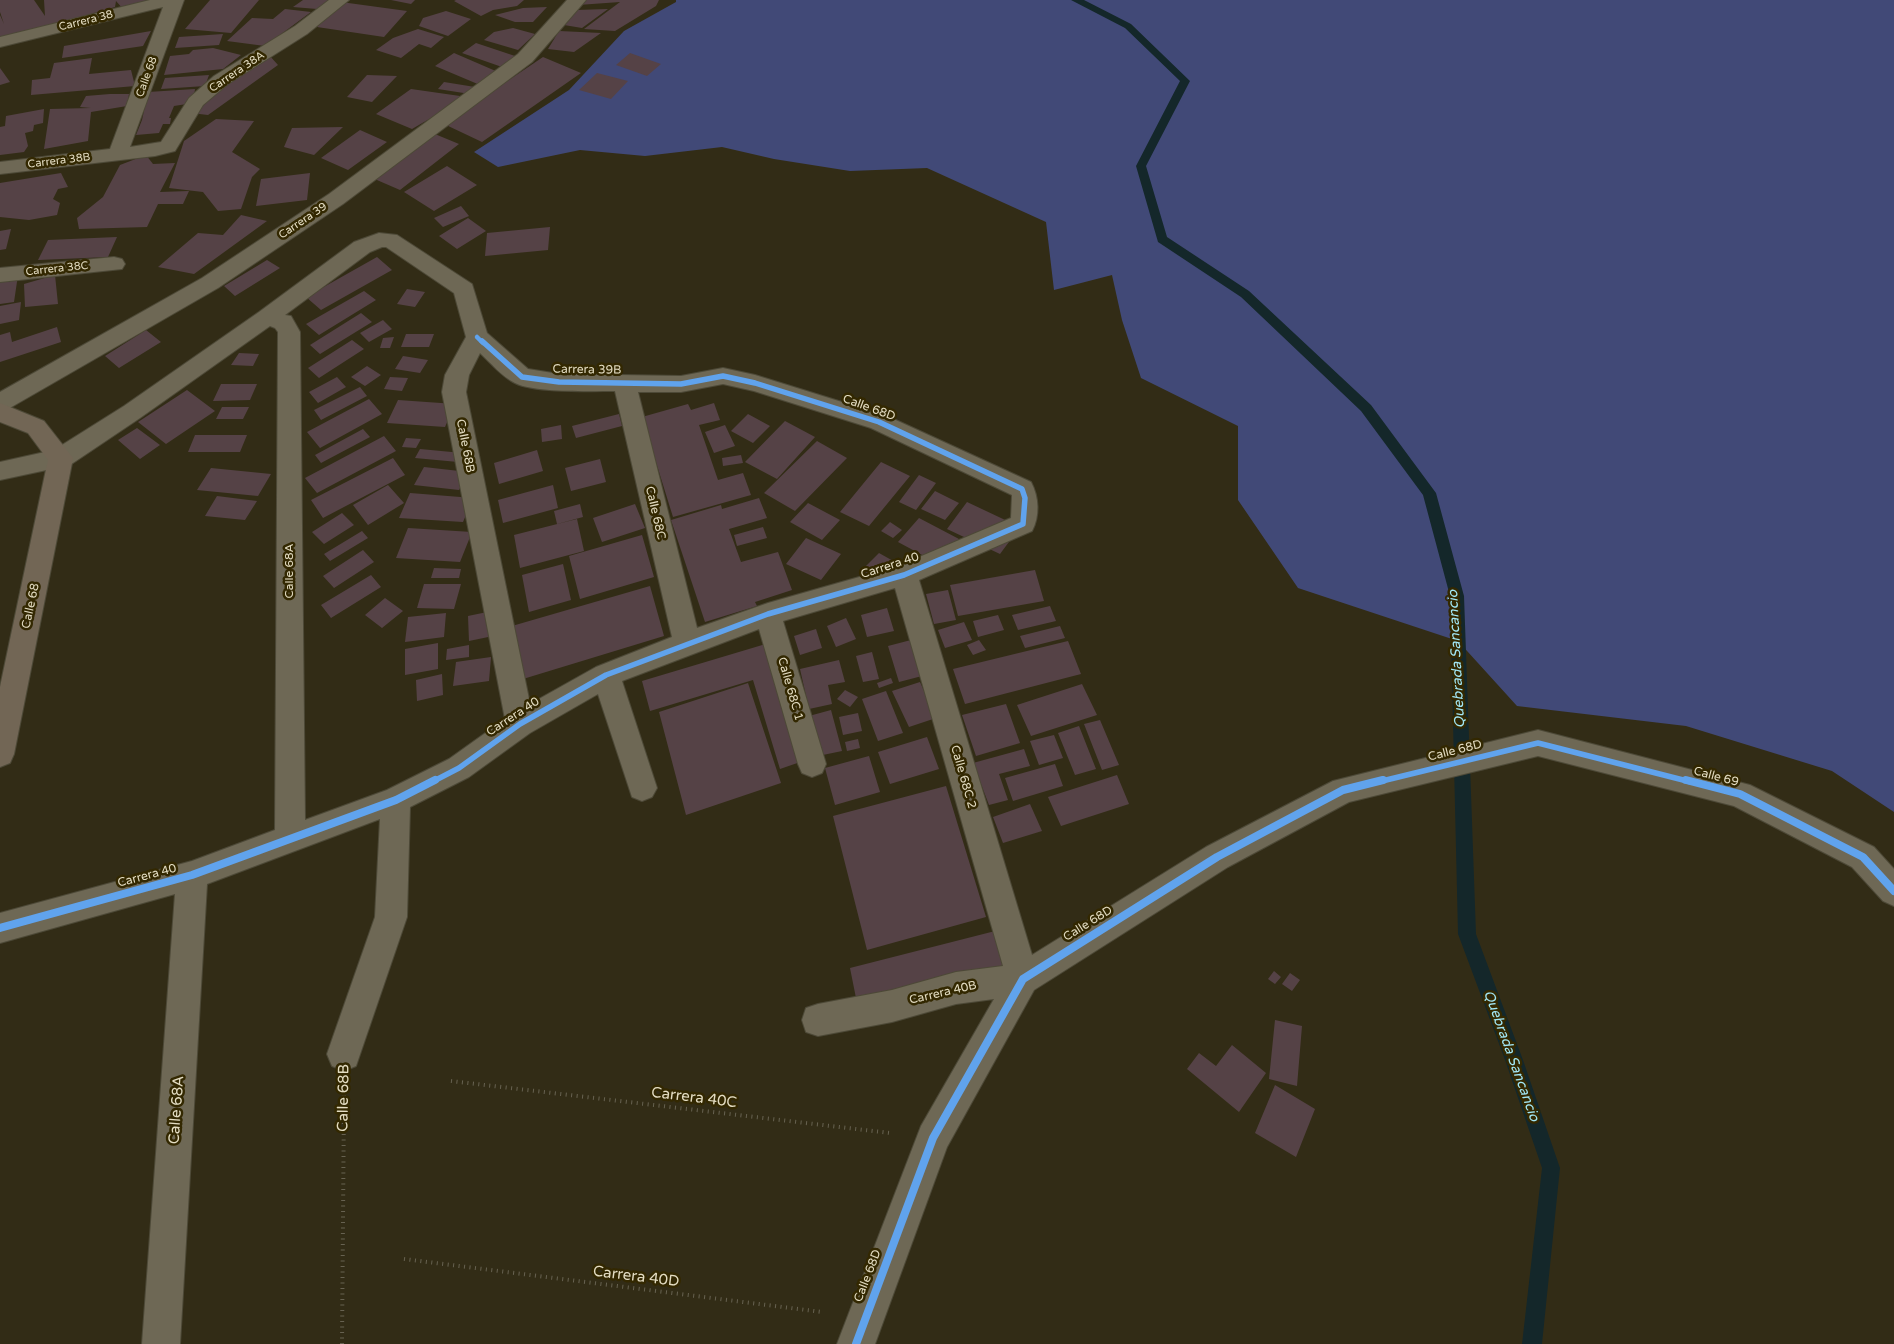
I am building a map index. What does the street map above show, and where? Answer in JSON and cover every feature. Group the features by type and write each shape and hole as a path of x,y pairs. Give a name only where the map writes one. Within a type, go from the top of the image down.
{"main road":[{"path":"0,412 36,427 61,458"},
{"name":"Calle 68","path":"0,754 61,458"}],"street":[{"name":"Carrera 38","path":"0,42 174,0"},
{"name":"Calle 68","path":"118,153 174,0"},
{"name":"Carrera 38A","path":"118,153 161,150 168,146 196,102 220,80 301,30 340,0"},
{"name":"Carrera 39","path":"0,403 210,283 336,199 526,58 577,0"},
{"name":"Carrera 38B","path":"0,168 118,153"},
{"path":"0,470 61,458 132,412 267,317 362,247 379,240 390,240 464,289 477,337"},
{"name":"Carrera 38C","path":"0,275 114,264"},
{"name":"Calle 68A","path":"267,317 283,322 289,332 290,838"},
{"name":"Carrera 39B","path":"477,337 522,377 558,382 681,384"},
{"name":"Calle 68B","path":"477,337 457,375 454,392 520,724"},
{"name":"Calle 68D","path":"681,384 723,376 755,383 879,422 1022,489 1025,498 1024,509"},
{"name":"Calle 68C","path":"624,382 686,643"},
{"name":"Carrera 40","path":"0,928 192,875 396,800 460,768 520,724 606,675 686,643 768,614 904,575 1023,524 1024,509"},
{"name":"Calle 68C 2","path":"904,575 1023,979"},
{"name":"Calle 68C 1","path":"768,614 812,764"},
{"path":"606,675 642,788"},
{"name":"Calle 68D","path":"860,1330 933,1138 1023,979 1217,857 1343,790 1538,743"},
{"name":"Calle 69","path":"1538,743 1740,794 1863,857 1894,891"},
{"name":"Calle 68B","path":"344,1054 391,916 396,800"},
{"name":"Calle 68A","path":"161,1344 192,875"},
{"name":"Carrera 40B","path":"818,1020 892,1006 956,988 1023,979"}],"shaded area":[{"path":"676,0 1894,0 1894,812 1832,771 1686,726 1517,706 1458,641 1298,588 1238,500 1238,426 1141,378 1122,320 1112,275 1054,290 1046,222 927,168 850,171 774,159 722,147 645,156 580,150 498,167 474,152 569,90 624,31 676,2"}],"building":[{"path":"0,0 34,0 45,16 44,0 157,0 124,10 116,1 115,7 0,40 0,15 4,24 0,12"},
{"path":"210,0 259,0 231,33 185,29"},
{"path":"303,0 330,0 317,9 293,7"},
{"path":"391,0 415,0 411,4"},
{"path":"524,0 517,6 493,10 481,16 454,1"},
{"path":"583,0 659,0 656,6 615,31 584,29 620,2 578,5"},
{"path":"341,2 407,11 384,37 317,27"},
{"path":"547,7 533,22 515,22 495,15 523,8"},
{"path":"285,9 311,12 265,46 227,41 252,18 273,19"},
{"path":"608,9 582,28 564,25 576,10"},
{"path":"446,11 471,19 448,36 419,26 423,18"},
{"path":"513,28 535,34 518,50 484,40 494,32"},
{"path":"418,29 444,37 431,48 419,44 401,58 376,50 393,38"},
{"path":"151,31 143,46 62,58 64,46"},
{"path":"559,31 601,33 574,52 548,49"},
{"path":"223,34 219,45 175,48 179,37"},
{"path":"476,43 515,56 502,67 462,53"},
{"path":"213,48 241,55 223,69 164,75 170,56 189,54 193,50"},
{"path":"454,53 498,72 480,85 435,66"},
{"path":"630,53 661,64 647,76 616,65"},
{"path":"269,55 278,65 208,115 191,113 221,84"},
{"path":"543,57 581,73 482,142 444,124"},
{"path":"92,58 89,74 131,70 135,86 31,95 32,80 50,78 54,63"},
{"path":"0,68 10,82 0,85"},
{"path":"597,73 628,81 611,99 579,90"},
{"path":"209,75 205,86 161,89 165,78"},
{"path":"367,75 397,76 372,102 347,97"},
{"path":"444,82 475,87 470,94 438,89"},
{"path":"195,89 193,103 174,106 169,118 171,118 170,124 163,124 159,133 136,135 142,120 148,92"},
{"path":"411,89 467,97 412,129 376,114"},
{"path":"129,94 127,106 91,112 88,141 44,149 50,109 91,108 80,107 86,96"},
{"path":"44,109 43,123 34,125 33,131 25,133 28,146 24,152 0,155 0,127 5,126 6,116"},
{"path":"216,119 254,121 232,152 260,169 252,177 241,209 218,211 203,192 169,188 184,141"},
{"path":"343,127 314,155 284,147 292,128"},
{"path":"360,130 387,142 348,170 321,158"},
{"path":"430,132 459,144 400,190 370,177"},
{"path":"146,155 153,164 175,163 160,192 189,191 183,204 158,204 147,227 79,229 77,218 103,197 120,165"},
{"path":"447,166 477,185 434,211 404,192"},
{"path":"61,173 68,187 58,189 53,199 60,203 57,215 29,220 0,217 0,183"},
{"path":"310,173 307,200 256,206 261,179"},
{"path":"461,206 469,216 443,227 434,218"},
{"path":"241,215 267,221 194,274 158,267 198,233 223,235"},
{"path":"468,218 486,231 457,249 439,236"},
{"path":"550,227 548,250 485,256 487,233"},
{"path":"11,229 6,249 0,250 0,231"},
{"path":"117,237 108,257 38,260 48,240"},
{"path":"377,257 392,270 321,310 306,297"},
{"path":"267,260 280,268 235,296 224,286"},
{"path":"18,275 14,302 0,304 0,278"},
{"path":"55,275 58,304 25,307 24,284"},
{"path":"407,289 425,292 415,307 397,304"},
{"path":"364,291 376,300 319,335 306,324"},
{"path":"21,302 19,320 0,324 0,306"},
{"path":"361,313 372,322 320,354 310,345"},
{"path":"383,320 392,329 369,342 360,333"},
{"path":"57,327 61,342 0,362 0,335 10,332 12,342"},
{"path":"146,330 161,342 119,368 105,356"},
{"path":"406,334 434,334 429,347 401,347"},
{"path":"394,337 390,348 380,348 383,338"},
{"path":"352,340 364,349 319,378 308,368"},
{"path":"239,353 259,354 253,366 231,365"},
{"path":"403,356 428,360 420,373 395,369"},
{"path":"367,366 381,375 365,386 351,377"},
{"path":"337,377 346,387 318,403 309,392"},
{"path":"390,377 408,378 402,391 384,389"},
{"path":"221,384 257,384 250,400 213,401"},
{"path":"360,387 367,396 321,420 314,410"},
{"path":"187,390 215,411 166,444 138,422"},
{"path":"369,399 382,414 320,448 307,432"},
{"path":"398,400 455,404 445,427 387,423"},
{"path":"714,403 720,420 699,425 718,480 743,473 751,495 673,517 642,417 688,404 691,410"},
{"path":"222,407 249,407 243,419 216,419"},
{"path":"619,414 622,426 576,438 572,426"},
{"path":"748,414 770,426 753,443 731,431"},
{"path":"785,421 815,437 777,479 745,462"},
{"path":"561,425 562,439 542,442 541,429"},
{"path":"725,425 735,446 714,453 705,432"},
{"path":"137,428 160,445 140,459 118,440"},
{"path":"363,429 370,437 321,463 315,455"},
{"path":"195,435 247,435 240,452 188,452"},
{"path":"384,436 396,451 317,493 305,478"},
{"path":"406,438 421,439 416,448 402,447"},
{"path":"817,441 847,458 795,511 764,493"},
{"path":"420,449 462,453 458,462 415,458"},
{"path":"537,450 543,471 499,484 494,463"},
{"path":"741,455 743,463 723,466 722,458"},
{"path":"393,458 405,475 323,518 311,500"},
{"path":"600,459 606,482 571,491 565,468"},
{"path":"881,462 910,476 869,526 840,512"},
{"path":"424,467 468,472 459,490 414,485"},
{"path":"211,468 271,474 258,496 197,490"},
{"path":"919,475 936,483 916,510 899,502"},
{"path":"388,485 404,503 368,525 353,505"},
{"path":"553,485 558,508 503,523 498,500"},
{"path":"935,491 959,503 945,520 921,509"},
{"path":"410,493 473,498 463,522 399,518"},
{"path":"217,496 257,501 245,520 205,516"},
{"path":"759,498 767,518 729,529 741,562 778,552 792,590 755,602 757,606 705,622 671,520 721,505 722,509"},
{"path":"967,502 1020,527 1000,554 947,529"},
{"path":"808,503 840,520 822,540 790,522"},
{"path":"580,504 583,517 557,524 554,511"},
{"path":"635,504 645,528 602,542 593,518"},
{"path":"342,513 354,525 324,544 312,532"},
{"path":"919,518 959,539 939,564 898,542"},
{"path":"577,519 584,551 520,568 514,535"},
{"path":"890,522 902,530 893,538 881,531"},
{"path":"763,527 767,538 737,546 734,535"},
{"path":"408,528 472,532 460,562 396,558"},
{"path":"362,531 368,538 330,561 324,554"},
{"path":"642,535 654,577 580,599 569,556"},
{"path":"806,538 841,554 821,580 786,564"},
{"path":"363,550 374,562 334,588 323,576"},
{"path":"879,553 895,562 879,580 862,570"},
{"path":"563,564 571,600 529,612 522,575"},
{"path":"434,568 461,569 459,578 431,578"},
{"path":"1035,570 1044,601 958,616 950,585"},
{"path":"371,575 381,587 331,618 321,605"},
{"path":"424,584 461,584 454,609 417,608"},
{"path":"650,586 664,636 523,679 512,626"},
{"path":"948,590 956,620 934,624 926,594"},
{"path":"385,598 403,611 382,628 365,615"},
{"path":"1050,606 1056,621 1018,630 1012,615"},
{"path":"887,608 894,631 867,637 861,615"},
{"path":"492,611 493,636 469,641 468,616"},
{"path":"446,613 444,637 405,642 408,617"},
{"path":"998,615 1004,630 978,637 973,621"},
{"path":"846,618 856,639 836,647 827,626"},
{"path":"964,622 972,640 945,648 938,630"},
{"path":"1060,626 1065,638 1025,648 1020,636"},
{"path":"816,629 822,648 800,655 794,636"},
{"path":"911,640 922,676 899,682 888,646"},
{"path":"979,640 986,650 973,655 967,645"},
{"path":"1068,641 1081,674 965,704 953,669"},
{"path":"438,643 438,669 405,675 405,649"},
{"path":"769,643 806,760 780,769 753,680 650,711 642,681"},
{"path":"469,645 469,657 446,660 447,649"},
{"path":"872,652 879,679 863,682 856,656"},
{"path":"491,657 489,681 453,686 456,662"},
{"path":"839,660 845,682 828,685 832,704 809,709 800,669"},
{"path":"442,674 443,695 417,701 416,680"},
{"path":"891,678 893,683 879,688 877,683"},
{"path":"920,682 936,718 909,727 892,691"},
{"path":"748,683 781,783 686,815 659,712"},
{"path":"1082,684 1097,715 1031,736 1017,705"},
{"path":"845,690 858,697 850,707 837,699"},
{"path":"886,691 903,733 878,741 862,699"},
{"path":"1006,704 1020,743 976,756 962,715"},
{"path":"831,710 842,751 818,756 809,716"},
{"path":"858,713 862,731 843,735 839,717"},
{"path":"1100,720 1119,765 1102,770 1084,724"},
{"path":"1079,726 1096,769 1075,775 1058,733"},
{"path":"1054,735 1063,758 1039,765 1030,741"},
{"path":"927,737 939,769 890,784 878,752"},
{"path":"858,739 860,748 847,751 845,742"},
{"path":"1024,749 1030,766 999,774 1008,800 989,805 973,763"},
{"path":"869,756 880,792 835,805 825,768"},
{"path":"1055,764 1063,786 1013,801 1005,778"},
{"path":"1117,775 1129,804 1061,826 1048,797"},
{"path":"946,786 986,917 867,950 833,816"},
{"path":"1030,804 1042,831 1003,843 993,817"},
{"path":"1003,929 1013,963 857,1003 850,968"},
{"path":"1274,971 1281,977 1275,984 1268,979"},
{"path":"1290,973 1300,980 1292,991 1282,984"},
{"path":"1275,1020 1302,1026 1297,1086 1269,1079"},
{"path":"1232,1045 1266,1073 1239,1112 1187,1069 1199,1053 1216,1066"},
{"path":"1275,1085 1315,1109 1296,1157 1255,1133"}],"waterway":[{"name":"Quebrada Sancancio","path":"1076,0 1128,26 1185,81 1141,166 1162,239 1245,294 1366,408 1429,493 1457,596 1467,934 1514,1060 1551,1168 1532,1344"}],"cycle path":[{"path":"0,928 192,875 396,800 459,768 520,724 606,675 768,614 904,575 1023,524 1025,498 1022,489 879,422 755,383 723,376 681,384 559,382 522,377 477,337"},
{"path":"856,1344 933,1138 1023,979 1217,857 1343,790 1538,743 1740,794 1863,857 1894,891"}]}
